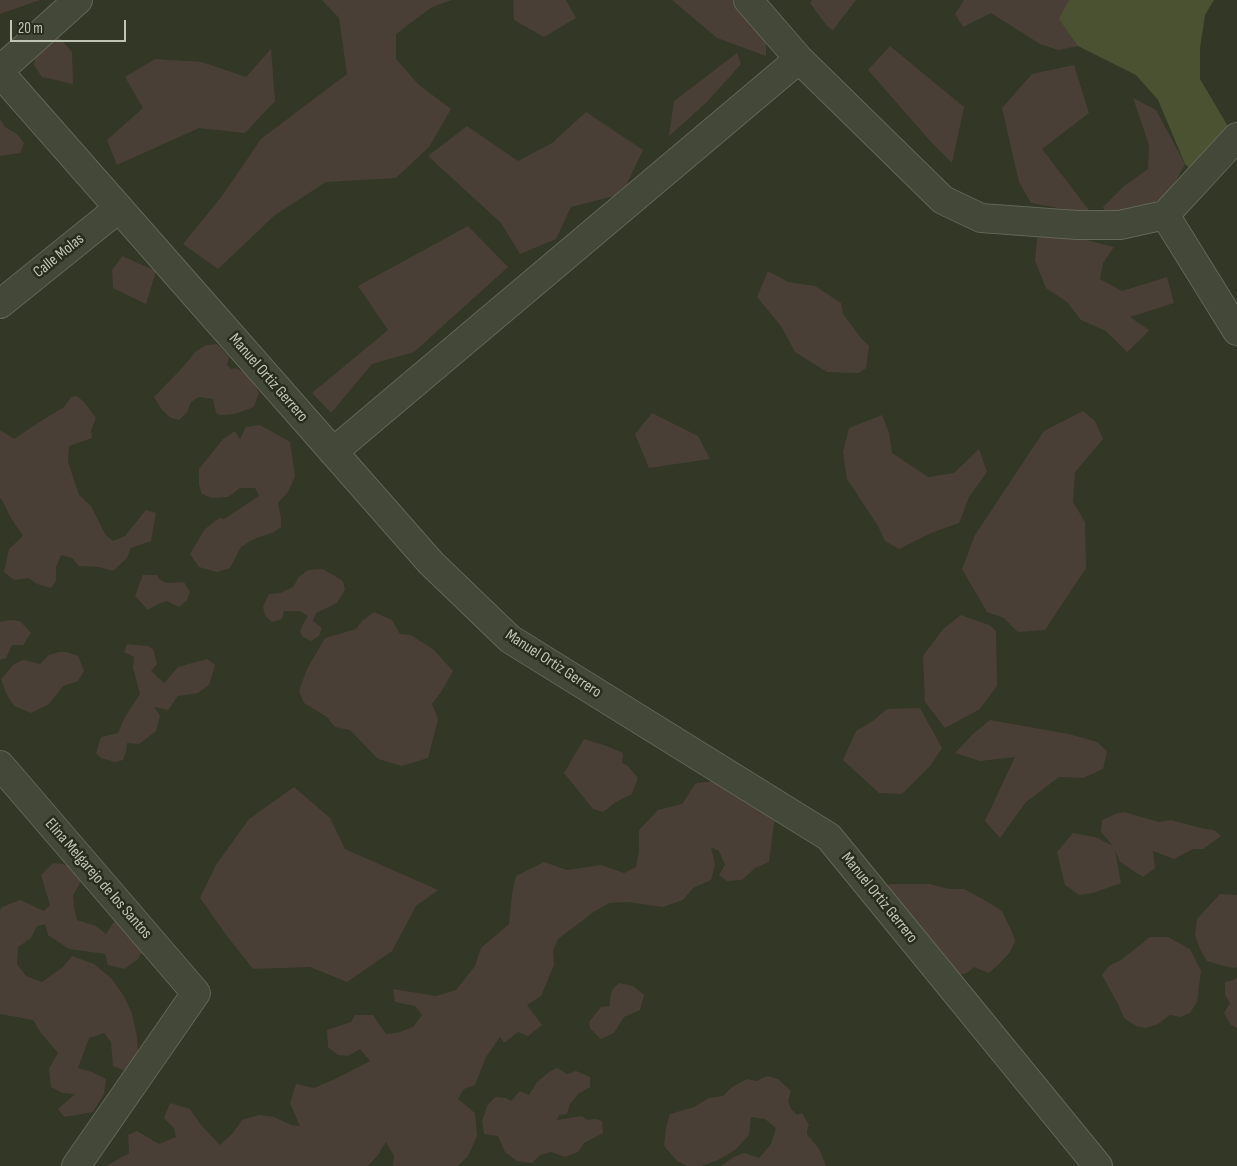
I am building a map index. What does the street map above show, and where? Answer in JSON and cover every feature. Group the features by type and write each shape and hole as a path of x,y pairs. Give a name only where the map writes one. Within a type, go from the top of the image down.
{"street":[{"path":"0,71 78,0"},
{"path":"748,0 798,59 943,200 981,218 1077,225 1120,225 1165,215 1237,137"},
{"path":"333,452 798,59"},
{"name":"Manuel Ortiz Gerrero","path":"0,71 118,208 431,563 510,639 829,838 1098,1166"},
{"name":"Calle Molas","path":"0,304 118,208"},
{"path":"1165,215 1237,331"},
{"name":"Elina Melgarejo de los Santos","path":"0,765 196,993 76,1166"}],"shaded area":[{"path":"0,0 40,0 0,14"},
{"path":"322,0 452,0 432,7 396,34 396,59 419,85 451,109 429,147 396,178 326,182 275,215 218,269 183,244 222,196 261,139 347,74 339,18"},
{"path":"513,0 566,0 576,18 544,37 514,20"},
{"path":"672,0 732,0 766,20 766,56 717,38"},
{"path":"812,0 856,0 833,30 827,26 810,3"},
{"path":"964,0 1088,0 1093,26 1078,46 1058,50 1040,44 991,13 963,27 955,14"},
{"path":"1069,0 1214,0 1205,15 1200,48 1200,79 1232,133 1232,164 1208,185 1185,164 1158,100 1136,75 1078,46 1059,19"},
{"path":"58,36 72,52 73,84 42,77 34,65 38,46"},
{"path":"890,46 964,107 952,163 931,142 868,70"},
{"path":"271,49 275,101 245,133 199,128 117,165 107,140 143,108 125,77 155,59 202,62 246,77"},
{"path":"737,53 741,64 706,103 669,136 674,101"},
{"path":"1074,65 1089,113 1042,149 1092,214 1031,203 1019,182 1002,108 1032,74"},
{"path":"1133,98 1156,110 1185,164 1171,190 1134,218 1113,225 1103,207 1124,186 1148,169 1149,145"},
{"path":"586,112 643,150 622,194 571,207 556,239 520,254 501,223 428,156 467,126 518,161 552,143"},
{"path":"0,119 5,127 17,134 24,143 20,153 0,156"},
{"path":"468,226 508,267 414,352 372,364 331,413 312,393 388,330 358,286"},
{"path":"1038,228 1114,247 1103,263 1100,279 1122,291 1167,277 1174,303 1130,317 1149,330 1127,352 1106,331 1081,320 1067,302 1046,288 1035,261"},
{"path":"122,256 156,271 146,304 113,288 112,270"},
{"path":"768,271 788,282 815,286 841,303 843,314 869,346 866,368 859,373 827,372 795,352 781,326 757,297"},
{"path":"217,344 229,357 227,365 231,369 235,368 249,374 259,393 254,407 235,414 220,415 216,413 213,399 199,397 191,402 187,412 179,420 171,418 162,410 154,397 195,352 206,345"},
{"path":"77,396 96,418 91,430 92,438 69,446 68,462 79,495 91,506 105,534 113,541 125,536 146,510 156,513 151,541 131,548 127,558 113,571 99,567 79,566 72,558 61,555 56,567 56,581 51,588 37,584 29,578 14,580 4,572 9,549 23,536 0,498 0,430 14,439 64,407 71,397"},
{"path":"1083,411 1095,421 1103,439 1075,472 1073,502 1085,522 1086,568 1045,630 1018,632 1004,618 987,612 962,569 975,535 1044,431"},
{"path":"652,413 698,436 710,459 649,468 635,434"},
{"path":"882,415 889,433 892,453 928,477 954,473 979,449 987,472 969,497 959,523 931,533 899,549 885,541 878,526 847,479 843,452 849,428"},
{"path":"260,425 290,442 295,476 288,492 278,503 281,527 241,547 230,568 217,572 199,567 190,554 205,529 219,518 224,519 259,496 255,488 240,488 228,497 212,498 202,494 199,485 199,469 223,439 235,431 240,439 246,427"},
{"path":"323,569 343,581 345,590 337,603 316,613 313,621 322,628 319,636 311,641 303,637 300,632 308,616 299,611 284,611 282,619 272,622 265,615 263,607 269,594 280,593 293,587 299,577 308,570"},
{"path":"143,575 157,575 159,579 166,583 184,582 190,592 187,600 179,607 167,601 148,610 135,596"},
{"path":"374,612 392,620 400,634 411,635 434,650 453,671 432,704 438,719 428,758 402,766 378,759 350,730 335,727 327,717 304,703 299,691 307,669 325,638 356,629 362,621"},
{"path":"961,615 989,625 996,631 997,686 980,709 945,728 925,702 923,656 943,629"},
{"path":"20,621 31,633 23,645 12,645 6,658 0,660 0,622"},
{"path":"127,644 148,646 153,649 157,664 151,671 164,683 178,667 207,659 215,665 209,685 198,693 178,696 168,710 154,707 160,716 156,731 139,744 127,743 123,760 115,762 101,758 96,753 101,737 118,733 125,717 140,694 133,668 134,657 124,652"},
{"path":"67,652 78,656 84,671 78,681 63,686 49,704 31,713 14,706 6,693 1,679 13,665 23,660 40,664 49,655"},
{"path":"920,708 942,748 930,766 902,794 879,793 843,760 856,731 887,709"},
{"path":"990,720 1069,734 1097,742 1107,751 1103,769 1083,778 1059,777 1026,802 1000,838 985,821 1015,757 980,761 955,753"},
{"path":"584,739 623,753 622,763 627,765 638,778 632,794 616,802 603,812 593,809 564,773"},
{"path":"731,780 789,805 774,823 769,862 755,868 742,880 727,881 719,875 725,865 719,851 711,847 715,865 711,880 693,888 683,900 663,907 628,902 609,903 595,911 558,939 553,951 554,965 541,996 527,1005 542,1025 528,1036 518,1032 504,1043 500,1037 486,1057 475,1085 464,1089 458,1099 475,1113 477,1136 468,1156 458,1166 395,1166 393,1165 394,1156 386,1142 368,1166 106,1166 129,1153 128,1135 137,1131 159,1144 176,1137 174,1128 164,1118 170,1103 190,1109 201,1125 220,1145 232,1134 242,1120 259,1115 274,1117 291,1125 300,1126 290,1103 296,1084 314,1088 370,1061 360,1049 348,1056 338,1055 328,1047 327,1030 351,1022 355,1015 373,1015 386,1034 397,1033 413,1027 422,1015 415,1006 395,1002 393,989 436,996 456,990 475,966 481,948 509,924 516,876 544,862 567,870 601,865 624,873 636,867 639,852 639,830 658,810 682,804 696,783"},
{"path":"294,787 330,818 345,849 438,890 416,906 392,951 347,982 310,967 253,969 200,898 216,865 249,819"},
{"path":"1124,812 1159,822 1171,820 1214,830 1221,836 1203,849 1193,849 1174,859 1153,851 1155,868 1143,877 1120,862 1115,850 1121,883 1093,893 1079,895 1065,885 1057,852 1073,833 1095,837 1113,846 1101,832 1102,820"},
{"path":"53,863 63,864 74,869 82,877 73,895 77,920 96,926 106,934 116,919 147,944 138,959 124,969 108,965 105,954 69,949 48,935 45,924 37,926 31,938 18,947 17,964 26,976 42,982 63,967 72,956 94,964 111,978 124,996 132,1014 137,1037 139,1061 128,1072 113,1066 111,1042 104,1033 89,1038 78,1068 106,1079 104,1094 93,1112 64,1117 58,1109 75,1094 62,1093 51,1087 49,1069 58,1053 33,1020 0,1014 0,910 2,907 20,900 44,911 50,905 41,875"},
{"path":"891,884 930,884 949,889 964,889 986,901 1002,911 1012,932 1015,941 1010,952 989,973 974,967 967,973 953,976 873,890"},
{"path":"1220,894 1237,895 1237,967 1233,968 1207,961 1195,935 1197,919"},
{"path":"1150,937 1168,937 1190,949 1201,971 1197,1002 1190,1013 1180,1017 1170,1015 1158,1024 1146,1028 1136,1026 1124,1018 1102,975 1109,966 1121,960"},
{"path":"1237,977 1237,1028 1231,1025 1224,1013 1230,1003 1225,995 1225,982 1234,980"},
{"path":"619,983 633,986 644,995 640,1010 624,1017 614,1033 601,1039 590,1028 589,1022 601,1007 610,1006 612,990"},
{"path":"557,1068 567,1074 576,1071 590,1077 590,1087 578,1094 570,1104 567,1114 559,1115 557,1120 582,1116 587,1120 595,1119 602,1121 603,1133 584,1143 578,1152 565,1157 551,1152 540,1155 532,1163 517,1161 505,1152 498,1136 484,1134 482,1121 488,1104 496,1097 506,1098 511,1101 520,1091 529,1095 537,1082"},
{"path":"767,1076 778,1079 791,1091 788,1101 791,1109 797,1115 802,1113 809,1125 807,1134 819,1149 826,1166 721,1166 744,1153 759,1158 771,1144 776,1128 765,1119 751,1117 749,1135 735,1150 718,1160 701,1166 687,1166 677,1161 664,1146 666,1127 670,1114 694,1107 709,1098 723,1096 732,1087 747,1079 756,1081"}]}
